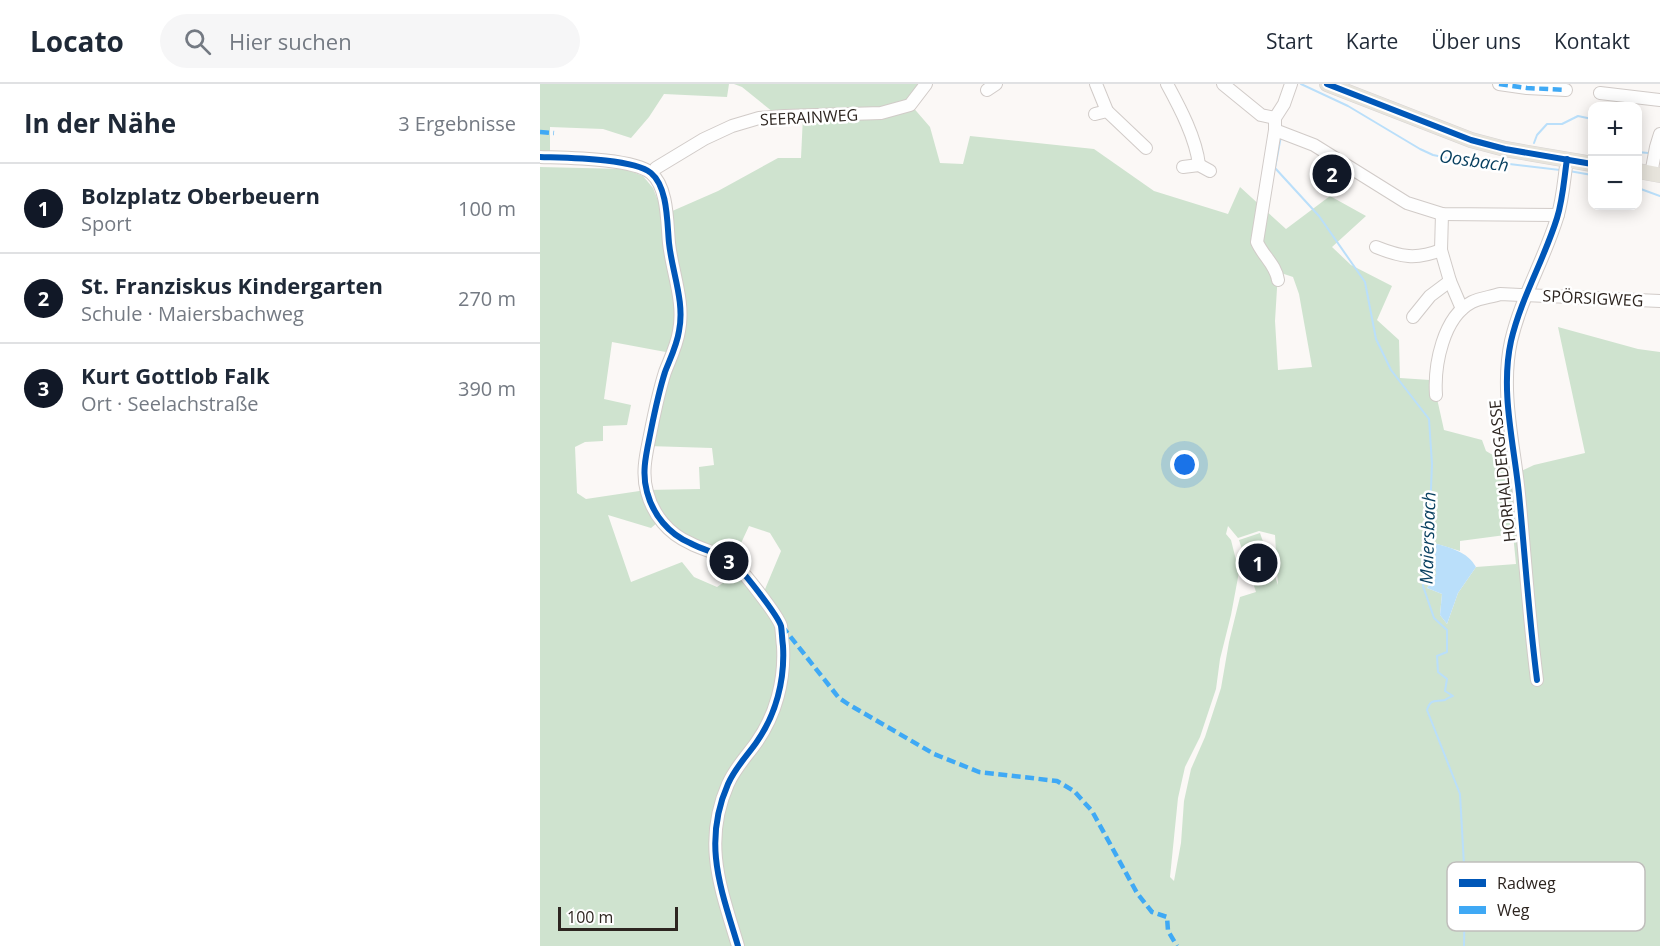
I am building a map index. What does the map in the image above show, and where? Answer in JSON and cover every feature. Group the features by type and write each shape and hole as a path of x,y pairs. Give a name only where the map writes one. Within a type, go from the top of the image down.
{"main road":[{"path":"1327,84 1471,140 1566,166 1588,164"}],"street":[{"name":"SEERAINWEG","path":"656,168 704,139 732,126 759,118 881,114 910,105 926,84"},
{"path":"1096,84 1101,112 1146,148"},
{"path":"1167,84 1205,168 1183,167"},
{"path":"1223,84 1275,124 1407,202 1442,214 1558,215"},
{"path":"1278,280 1277,271 1260,250 1257,242 1275,124 1291,84"},
{"path":"1499,84 1566,90"},
{"path":"1600,93 1660,100"},
{"path":"1650,173 1660,134"},
{"path":"540,157 595,159 635,166 651,174 660,186 665,201 670,254 681,314 679,332 659,392 646,455 644,472 646,490 656,514 667,528 689,543 724,557 738,566 781,624 783,668 775,706 760,736 728,784 717,826 715,852 718,877 738,946"},
{"name":"HORHALDERGASSE","path":"1537,680 1529,620 1523,534 1507,382 1511,342 1525,295 1558,215 1566,166"},
{"path":"1436,394 1438,358 1445,334 1462,309 1450,281 1441,250 1442,214"},
{"path":"1376,247 1397,255 1426,256 1441,250"},
{"path":"1413,317 1430,296 1450,281"},
{"name":"SPÖRSIGWEG","path":"1462,309 1474,301 1500,294 1660,301"}],"green space":[{"path":"540,84 729,84 727,97 664,94 649,117 631,138 603,129 550,127 550,158 540,157"},
{"path":"734,84 926,84 911,105 930,127 940,163 963,164 970,136 1094,149 1154,191 1228,214 1240,187 1286,229 1330,196 1366,216 1332,247 1351,265 1392,286 1377,320 1399,340 1400,378 1430,380 1436,394 1444,430 1482,440 1486,451 1508,464 1517,473 1534,465 1585,453 1558,327 1638,349 1660,352 1660,946 540,946 540,167 625,169 643,176 653,188 659,203 684,328 670,212 718,191 778,158 801,158 803,116 773,112 742,87","holes":["1278,272 1293,277 1299,294 1312,367 1278,370 1275,321","612,342 671,353 648,446 712,448 714,465 699,467 700,489 646,490 586,499 577,493 575,447 585,442 603,441 603,426 627,425 631,405 604,399","608,515 651,528 657,523 724,557 736,554 749,526 770,533 781,551 763,594 741,570 717,587 694,577 682,562 631,582","1228,526 1238,538 1259,531 1275,535 1278,585 1260,533 1239,540 1256,592 1240,597 1221,688 1205,737 1191,769 1184,801 1181,843 1174,881 1170,877 1178,798 1185,767 1200,737 1216,689 1220,659 1239,572 1231,540 1226,534","1513,534 1516,564 1476,567 1458,593 1447,624 1440,615 1442,594 1427,588 1436,575 1434,543 1460,551 1460,541"]}],"water":[{"path":"1434,543 1463,554 1476,567 1458,593 1447,624 1440,615 1442,594 1427,588 1436,575"}],"waterway":[{"name":"Oosbach","path":"1301,84 1348,106 1433,155 1560,170"},
{"path":"1534,143 1537,135 1547,124 1562,124 1578,116 1588,118"},
{"name":"Maiersbach","path":"1281,136 1275,168 1319,216 1365,282 1376,339 1391,370 1429,419 1432,464 1429,536 1423,586 1434,618 1447,630 1447,652 1437,656 1438,672 1447,679 1445,691 1453,696 1432,702 1427,710 1460,794 1464,862"},
{"path":"1642,152 1648,153"},
{"name":"Oosbach","path":"1569,171 1588,174"},
{"name":"Oosbach","path":"1642,189 1660,196"},
{"name":"Maiersbach","path":"1464,931 1464,946"}],"marked path":[{"path":"1499,84 1566,90"},
{"path":"540,132 554,133"},
{"path":"782,626 839,698 934,754 979,772 1057,781 1074,791 1092,811 1137,893 1152,912 1167,917 1168,931 1177,946"}],"cycle path":[{"path":"1327,84 1471,140 1505,149 1588,163"},
{"path":"540,157 629,164 642,168 657,179 666,206 680,320 677,341 661,386 648,446 645,469 647,492 658,516 675,534 735,564 766,602 781,626 783,659 778,697 763,732 728,784 716,826 717,866 738,946"},
{"path":"1537,680 1507,398 1508,360 1515,325 1557,218 1567,159"}],"place":[{"name":"St. Franziskus Kindergarten","path":"1332,174"},
{"name":"Kurt Gottlob Falk","path":"729,561"},
{"name":"Bolzplatz Oberbeuern","path":"1258,563"}]}
